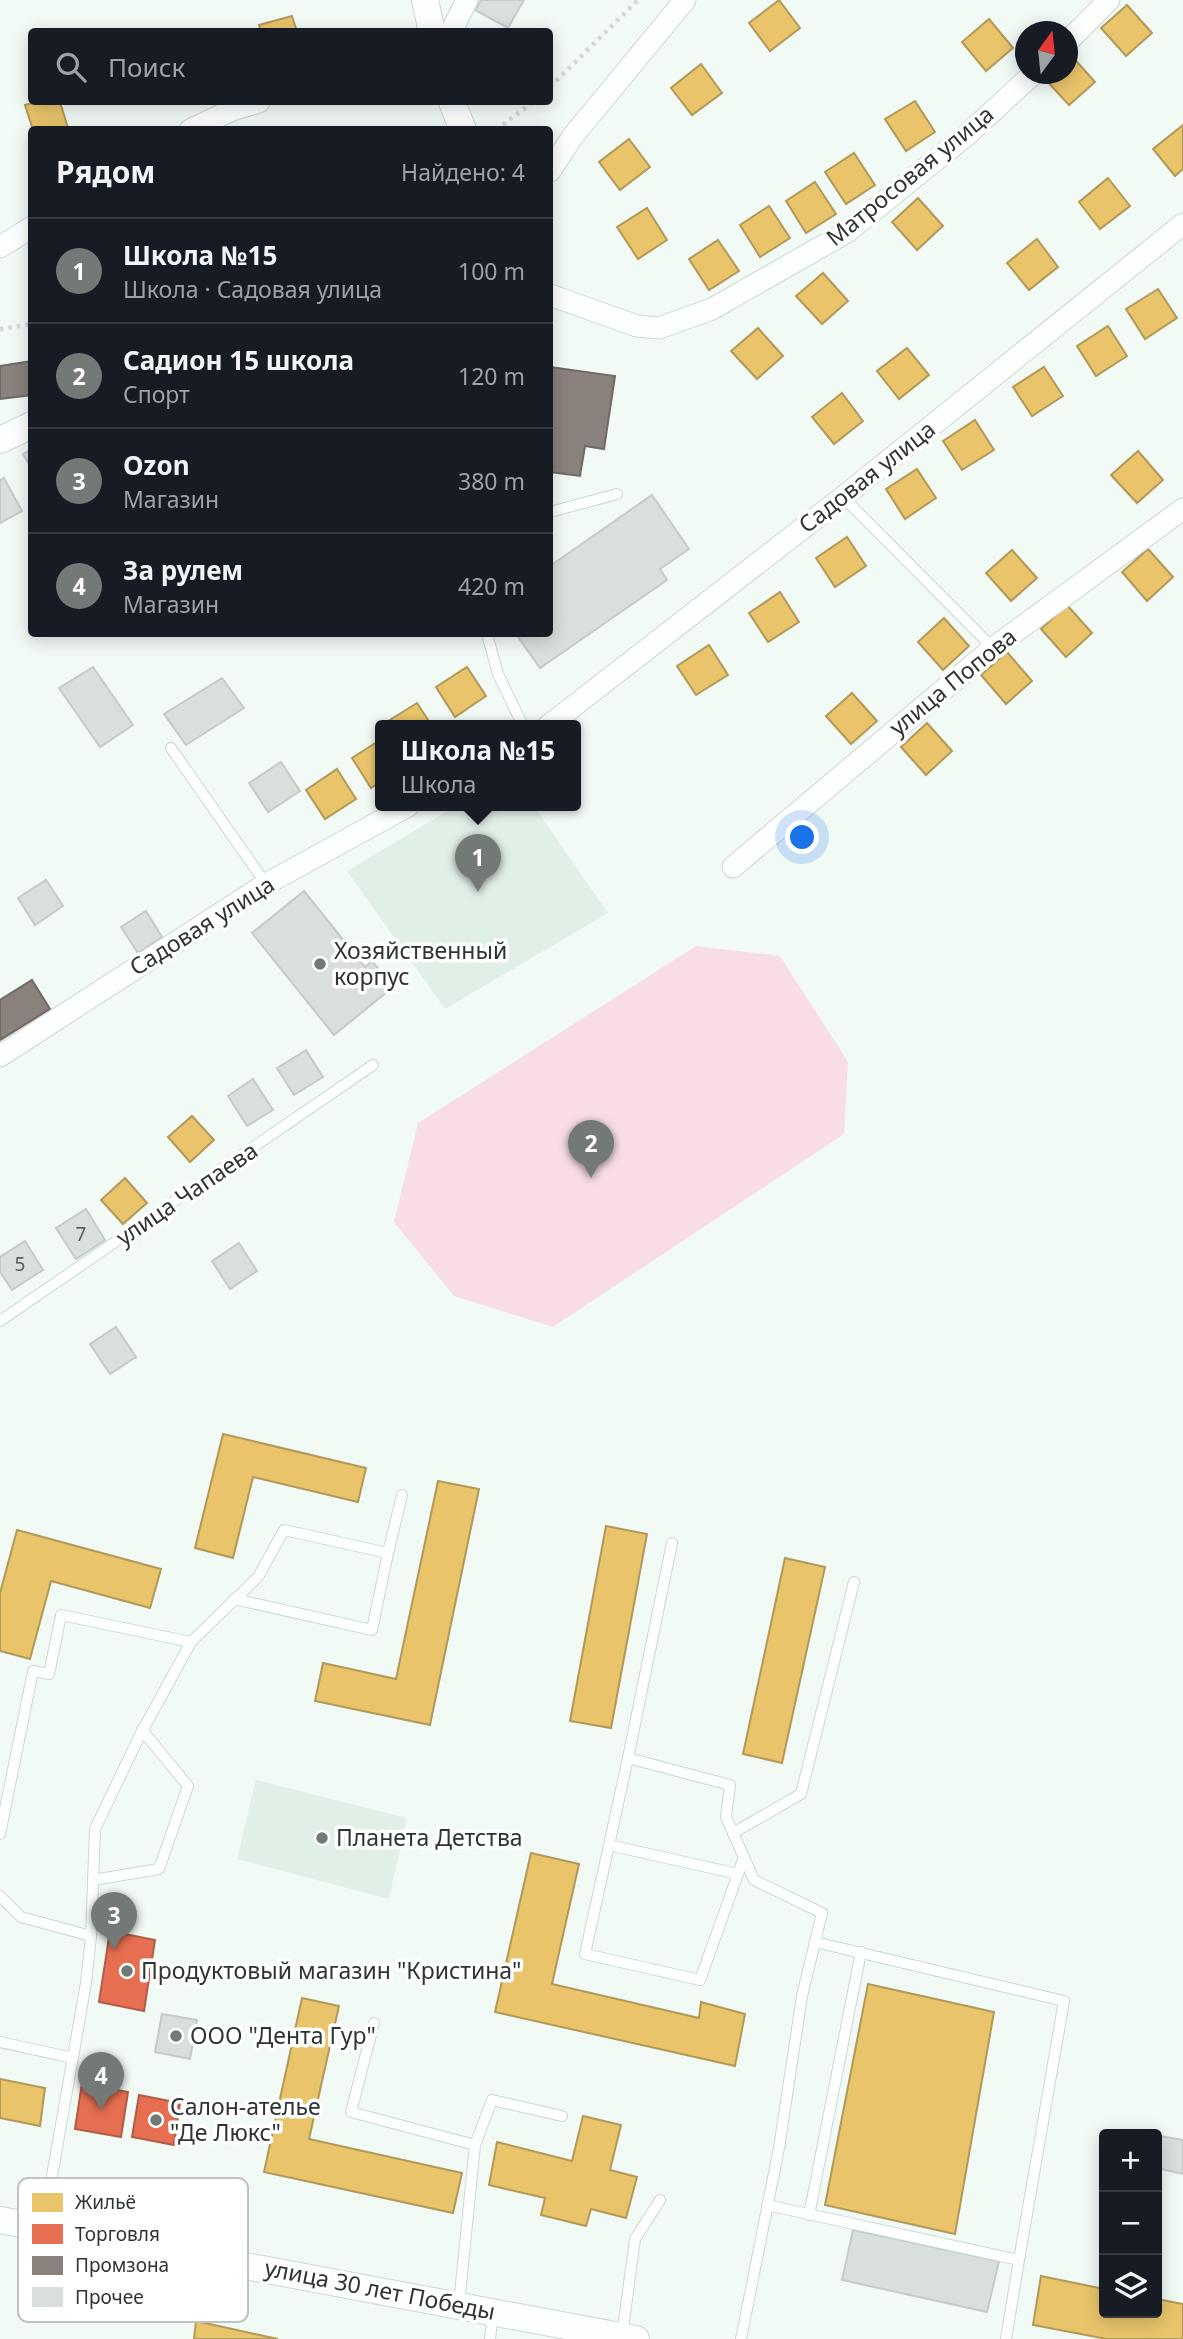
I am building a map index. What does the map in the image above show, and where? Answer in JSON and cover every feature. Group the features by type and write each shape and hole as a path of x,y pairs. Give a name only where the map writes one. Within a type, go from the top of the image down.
{"street":[{"path":"425,0 431,28"},
{"path":"453,28 467,0"},
{"path":"553,166 573,136 685,0"},
{"path":"1078,31 1109,0"},
{"name":"Матросовая улица","path":"553,296 648,327 678,324 712,309 847,232 969,133 1021,84"},
{"path":"198,126 249,105"},
{"path":"453,105 461,126"},
{"name":"Садовая улица","path":"556,720 843,498 1183,224"},
{"path":"0,247 28,230"},
{"path":"0,440 28,427"},
{"name":"улица Попова","path":"733,867 993,648 1183,509"},
{"name":"Садовая улица","path":"0,1056 266,884 399,811"},
{"name":"улица 30 лет Победы","path":"0,2220 18,2223"},
{"name":"улица 30 лет Победы","path":"248,2265 629,2338"}],"lane":[{"path":"553,511 617,495"},
{"path":"843,498 993,648"},
{"path":"488,637 498,674 520,720"},
{"path":"171,748 266,884"},
{"name":"улица Чапаева","path":"0,1321 373,1065"},
{"path":"234,1599 372,1630 402,1495"},
{"path":"52,2178 86,1983 91,1936 95,1829 142,1730 191,1642 258,1577 285,1530 388,1553"},
{"path":"672,1543 585,1954 700,1980 744,1857"},
{"path":"733,1833 801,1794 854,1582"},
{"path":"0,1834 33,1671 49,1674 61,1615 191,1642"},
{"path":"93,1880 159,1869 188,1786 142,1730"},
{"path":"628,1758 730,1785 726,1817 754,1880 822,1913 802,1996 767,2205 741,2339"},
{"path":"608,1845 738,1874"},
{"path":"0,1896 21,1917 91,1936"},
{"path":"815,1941 1064,2001 1006,2339"},
{"path":"809,2215 861,1952"},
{"path":"374,2023 351,2112 475,2145"},
{"path":"0,2042 73,2057"},
{"path":"459,2304 475,2145 492,2100 562,2116"},
{"path":"629,2338 635,2239 660,2200"},
{"path":"767,2205 1020,2260"},
{"path":"490,2339 494,2311"}],"path":[{"path":"553,84 638,0"},
{"path":"501,126 529,105"},
{"path":"0,329 28,325"}],"shaded area":[{"path":"448,811 537,811 608,913 445,1009 347,871"},
{"path":"696,946 780,956 848,1062 844,1134 553,1327 454,1296 394,1222 418,1123"},
{"name":"Планета Детства","path":"256,1780 407,1818 389,1899 237,1859"}],"building: Жильё":[{"path":"779,0 800,28 770,51 749,23"},
{"path":"1127,5 1152,33 1126,56 1101,28"},
{"path":"292,16 296,28 260,28 259,25"},
{"path":"989,19 1013,48 986,71 962,42"},
{"path":"1078,63 1095,82 1069,105 1050,84 1078,84"},
{"path":"701,64 722,93 692,115 671,88"},
{"path":"915,101 935,132 906,151 885,119"},
{"path":"25,105 61,105 67,126 32,126"},
{"path":"1183,125 1183,169 1175,176 1153,149"},
{"path":"629,139 650,167 620,190 599,162"},
{"path":"854,153 875,185 846,204 825,172"},
{"path":"1108,178 1130,206 1100,229 1079,202"},
{"path":"815,182 836,214 806,233 786,201"},
{"path":"918,198 943,226 917,250 892,222"},
{"path":"769,206 790,238 760,257 740,225"},
{"path":"647,208 667,240 638,259 617,227"},
{"path":"1037,239 1058,267 1029,290 1007,263"},
{"path":"718,240 739,271 709,290 689,259"},
{"path":"823,273 848,301 822,324 796,296"},
{"path":"1158,289 1177,318 1145,339 1126,309"},
{"path":"1108,326 1127,356 1096,376 1077,346"},
{"path":"758,328 783,356 757,379 731,351"},
{"path":"907,348 929,375 899,399 877,371"},
{"path":"1044,367 1063,396 1032,416 1013,387"},
{"path":"842,393 863,421 834,444 812,417"},
{"path":"975,420 994,450 962,470 943,441"},
{"path":"1138,451 1163,480 1137,503 1111,475"},
{"path":"917,469 936,498 905,519 886,489"},
{"path":"847,537 866,566 835,587 816,558"},
{"path":"1148,549 1173,577 1147,601 1122,572"},
{"path":"1012,550 1037,578 1011,601 986,573"},
{"path":"780,592 799,622 768,642 749,613"},
{"path":"1067,605 1092,633 1066,657 1041,629"},
{"path":"944,618 969,646 943,670 918,642"},
{"path":"709,645 728,675 696,695 677,666"},
{"path":"1007,652 1032,681 1006,704 981,675"},
{"path":"467,667 486,696 455,717 436,687"},
{"path":"852,693 877,721 851,744 826,716"},
{"path":"417,703 428,720 390,720"},
{"path":"927,723 952,751 926,775 901,747"},
{"path":"375,743 375,785 371,788 352,758"},
{"path":"337,769 356,799 325,819 306,790"},
{"path":"192,1116 214,1140 190,1162 168,1137"},
{"path":"125,1178 147,1203 123,1224 101,1200"},
{"path":"223,1434 366,1468 358,1502 253,1477 233,1558 195,1548"},
{"path":"438,1481 479,1489 430,1725 315,1701 323,1663 396,1679"},
{"path":"606,1526 647,1534 611,1728 570,1721"},
{"path":"17,1530 161,1569 150,1608 51,1581 30,1659 0,1651 0,1593"},
{"path":"785,1558 825,1567 782,1763 743,1754"},
{"path":"531,1853 579,1864 552,1984 699,2018 701,2002 745,2014 735,2066 495,2012"},
{"path":"868,1984 994,2012 955,2234 825,2205"},
{"path":"302,1998 339,2006 309,2139 462,2173 453,2213 264,2172"},
{"path":"0,2079 45,2088 40,2126 0,2118"},
{"path":"583,2116 621,2125 610,2170 637,2177 626,2218 591,2209 586,2226 541,2215 545,2198 489,2185 497,2142 572,2161"},
{"path":"1041,2276 1099,2288 1099,2318 1162,2318 1162,2300 1183,2304 1183,2339 1107,2339 1033,2325"},
{"path":"196,2322 201,2322 278,2339 194,2339"}],"building: Торговля":[{"name":"Продуктовый магазин \"Кристина\"","path":"110,1931 155,1940 144,2011 99,2002"},
{"path":"82,2083 128,2092 121,2137 75,2129"},
{"name":"Салон-ателье \"Де Люкс\"","path":"139,2095 180,2103 174,2145 132,2137"}],"building: Промзона":[{"path":"28,362 28,396 0,399 0,366"},
{"path":"553,367 615,376 604,449 585,446 580,476 553,472"},
{"path":"32,980 50,1009 0,1040 0,1000"}],"building: Прочее":[{"path":"481,0 524,0 508,28 475,10"},
{"path":"4,478 22,511 0,523 0,480"},
{"path":"652,495 689,549 660,569 667,580 540,668 518,637 553,637 553,564"},
{"path":"93,667 133,725 100,747 59,688"},
{"path":"222,678 244,708 186,745 164,714"},
{"path":"281,762 300,791 268,812 249,783"},
{"path":"46,880 63,906 35,925 18,898"},
{"name":"Хозяйственный корпус","path":"304,891 365,967 372,961 393,987 334,1035 252,933"},
{"path":"146,911 162,937 138,953 121,927"},
{"path":"306,1050 323,1077 294,1095 277,1068"},
{"path":"253,1079 273,1110 247,1126 228,1096"},
{"path":"86,1209 105,1240 76,1259 56,1228"},
{"path":"25,1241 43,1270 12,1290 0,1272 0,1257"},
{"path":"239,1243 257,1271 230,1289 212,1261"},
{"path":"116,1327 136,1357 110,1374 90,1344"},
{"name":"ООО \"Дента Гур\"","path":"162,2014 197,2020 190,2059 155,2052"},
{"path":"1162,2136 1183,2140 1183,2174 1162,2169"},
{"path":"853,2230 999,2261 987,2312 842,2280"}],"place":[{"name":"Школа №15","path":"478,892"},
{"name":"Хозяйственный корпус","path":"320,964"},
{"name":"Садион 15 школа","path":"591,1178"},
{"name":"Планета Детства","path":"322,1838"},
{"name":"Ozon","path":"114,1950"},
{"name":"Продуктовый магазин \"Кристина\"","path":"127,1971"},
{"name":"ООО \"Дента Гур\"","path":"176,2036"},
{"name":"За рулем","path":"101,2110"},
{"name":"Салон-ателье \"Де Люкс\"","path":"156,2120"}]}
